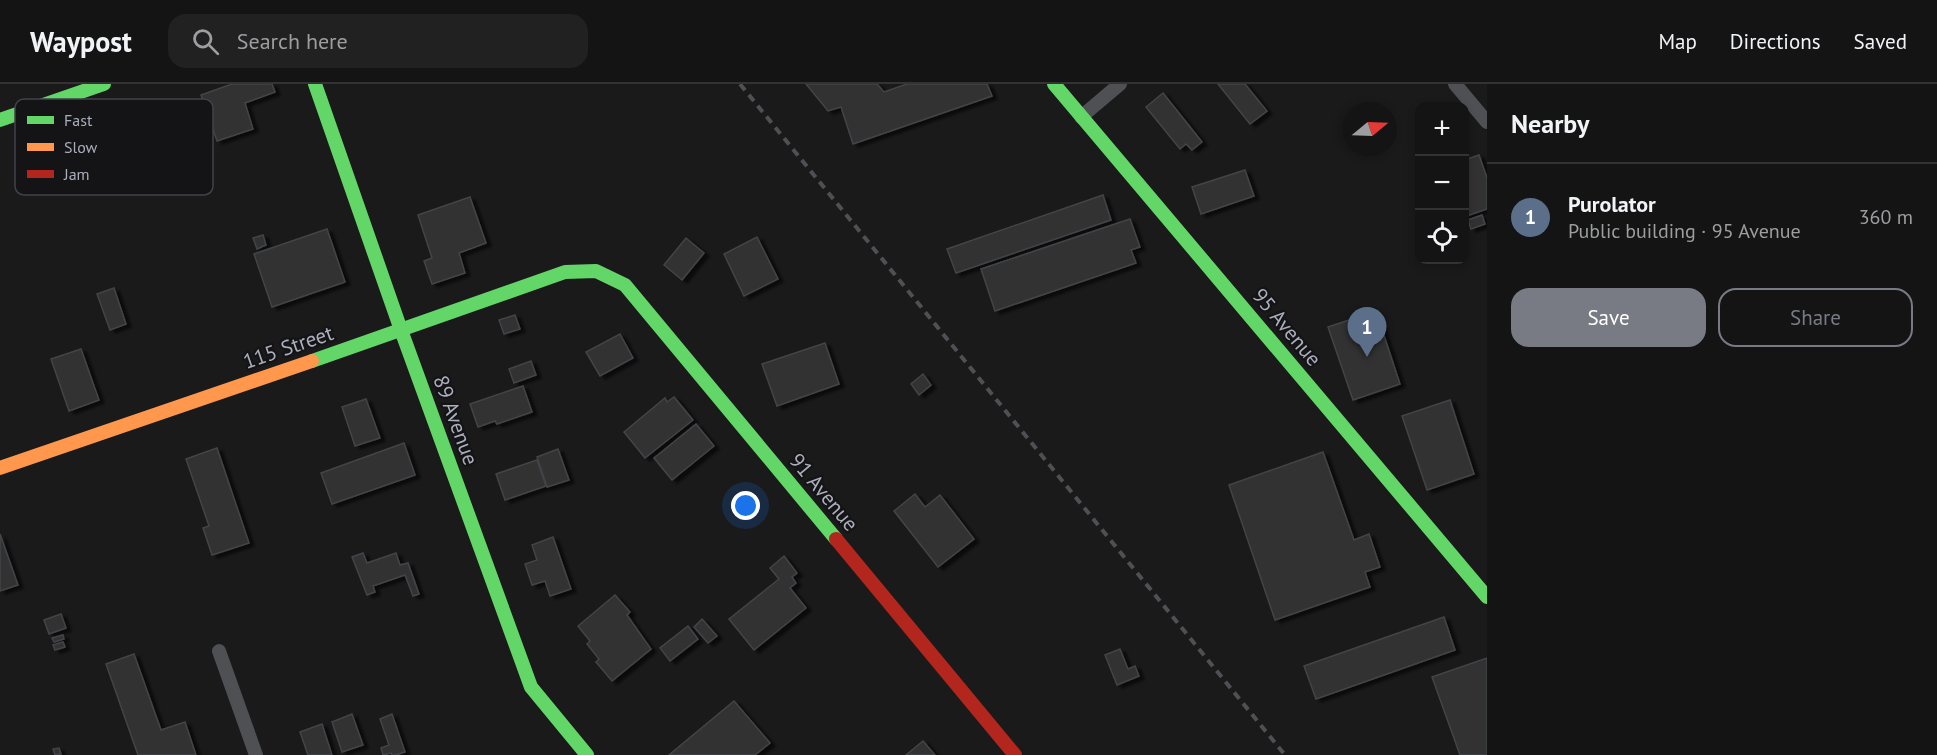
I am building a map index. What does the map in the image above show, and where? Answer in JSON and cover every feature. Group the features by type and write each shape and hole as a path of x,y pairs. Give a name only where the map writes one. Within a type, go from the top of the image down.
{"street":[{"path":"61,99 104,84"},
{"name":"89 Avenue","path":"315,84 401,330 531,687 587,755"},
{"name":"95 Avenue","path":"1054,84 1487,597"},
{"path":"1081,117 1120,84"},
{"path":"1455,84 1487,122"},
{"path":"0,120 15,115"},
{"name":"115 Street","path":"0,468 566,272 591,271"},
{"name":"91 Avenue","path":"591,271 596,271 625,285 1015,755"},
{"path":"219,651 256,755"}],"building":[{"path":"232,84 272,84 275,92 245,103 253,129 217,141 213,130 213,99 202,99 201,95"},
{"path":"806,84 877,84 884,92 907,84 987,84 992,96 853,144 841,107 828,111"},
{"path":"1218,84 1245,84 1267,111 1250,124"},
{"path":"1163,93 1202,142 1192,150 1186,144 1180,149 1146,107"},
{"path":"1479,155 1487,178 1487,209 1469,215 1469,210 1469,158"},
{"path":"1245,170 1254,196 1201,214 1192,187"},
{"path":"1103,195 1111,220 956,273 947,249"},
{"path":"470,197 486,243 459,253 465,273 432,284 424,261 432,258 418,215"},
{"path":"1482,215 1485,224 1471,229 1469,220"},
{"path":"1130,219 1140,247 1131,250 1136,263 995,311 981,269"},
{"path":"327,229 345,282 272,307 254,254"},
{"path":"263,235 266,245 257,249 253,238"},
{"path":"757,237 778,279 744,296 724,254"},
{"path":"686,238 704,253 682,280 664,265"},
{"path":"114,288 126,324 110,330 97,294"},
{"path":"1376,311 1400,384 1353,400 1328,327"},
{"path":"515,315 520,329 504,334 499,320"},
{"path":"620,334 633,358 600,376 586,352"},
{"path":"825,343 839,384 777,406 762,364"},
{"path":"81,349 99,400 69,411 51,359"},
{"path":"531,361 536,375 514,383 509,369"},
{"path":"923,374 931,385 919,395 911,384"},
{"path":"523,386 532,412 497,424 495,421 478,427 470,404"},
{"path":"674,397 693,420 645,458 624,432 665,398 667,402"},
{"path":"366,399 380,438 355,446 342,407"},
{"path":"1450,400 1474,474 1427,490 1402,416"},
{"path":"696,424 714,446 672,480 654,458"},
{"path":"404,443 415,475 332,504 321,473"},
{"path":"217,448 249,543 212,555 203,528 209,526 186,459"},
{"path":"558,449 569,480 547,487 537,457"},
{"path":"1323,452 1354,540 1369,534 1380,567 1365,572 1370,587 1275,620 1229,485"},
{"path":"537,460 546,486 505,500 496,474"},
{"path":"915,494 925,507 940,495 974,539 938,567 894,511"},
{"path":"0,534 18,585 0,591"},
{"path":"553,537 571,589 550,596 545,581 532,585 525,564 537,560 532,545"},
{"path":"363,553 367,563 396,553 400,565 408,563 419,594 413,596 405,575 373,586 375,592 367,595 352,557"},
{"path":"784,556 797,573 792,577 796,583 790,588 806,608 754,650 729,619 779,579 770,568"},
{"path":"615,595 630,612 627,615 651,649 612,681 596,662 599,659 587,644 590,641 578,626"},
{"path":"61,614 66,628 49,634 44,620"},
{"path":"1444,617 1455,650 1316,699 1304,666"},
{"path":"702,619 717,636 708,643 694,627"},
{"path":"688,626 698,639 670,661 660,648"},
{"path":"63,635 64,639 54,642 52,638"},
{"path":"63,642 65,647 55,650 53,645"},
{"path":"1120,649 1128,669 1135,666 1139,676 1117,685 1105,655"},
{"path":"134,654 161,730 185,722 196,755 138,755 106,664"},
{"path":"1487,658 1487,755 1460,755 1432,677"},
{"path":"734,701 770,743 755,755 669,755"},
{"path":"352,714 363,745 342,752 332,722"},
{"path":"392,714 405,752 383,755 381,748 389,745 380,719"},
{"path":"322,724 332,755 308,755 300,732"},
{"path":"923,741 935,755 906,755"},
{"path":"59,748 61,754 55,755 53,749"}],"railway":[{"path":"740,84 1285,755"}],"traffic: fast":[{"path":"61,99 104,84"},
{"path":"315,84 401,330 531,687 587,755"},
{"path":"1054,84 1487,597"},
{"path":"0,120 15,115"},
{"path":"312,361 565,272 596,271 625,285 836,539"}],"traffic: slow":[{"path":"0,468 312,361"}],"traffic: jam":[{"path":"836,539 1015,755"}],"place":[{"name":"Purolator","path":"1367,357"}]}
